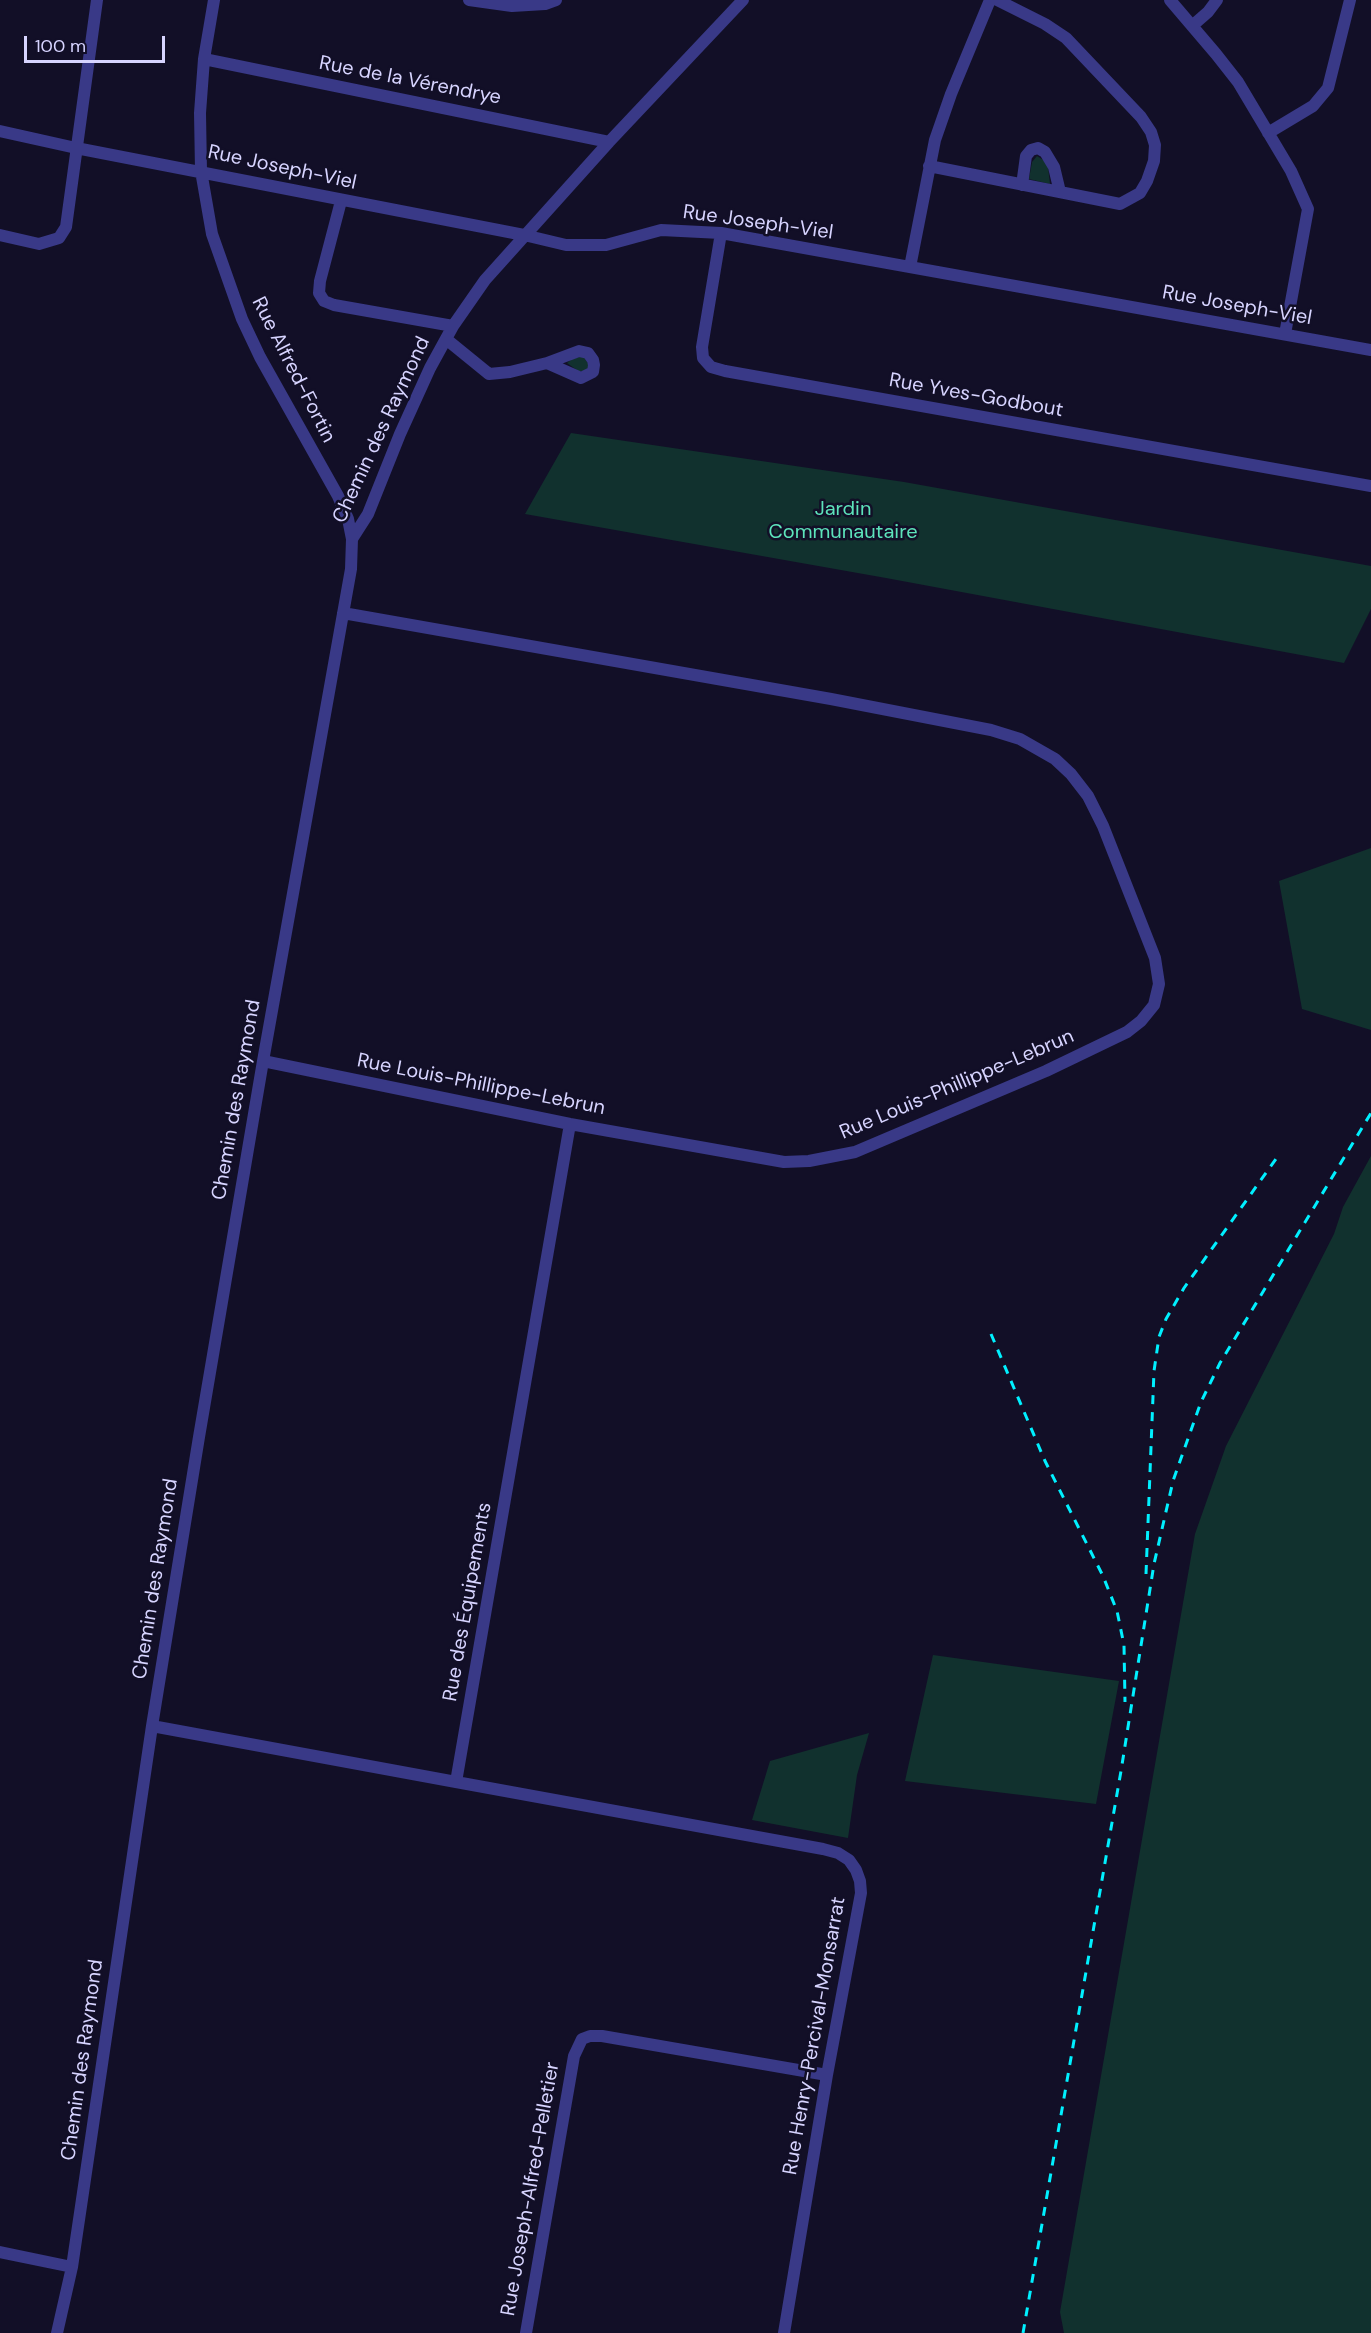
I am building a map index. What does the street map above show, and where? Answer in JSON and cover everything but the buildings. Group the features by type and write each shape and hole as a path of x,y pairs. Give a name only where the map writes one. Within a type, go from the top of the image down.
{"street":[{"path":"0,235 39,244 59,238 66,227 97,0"},
{"name":"Rue Alfred-Fortin","path":"214,0 204,59 200,113 201,171 212,234 242,319 260,357 338,496 348,519 352,539"},
{"path":"469,0 512,6 545,4 556,0"},
{"name":"Chemin des Raymond","path":"57,2333 72,2267 152,1726 263,1061 344,613 351,569 352,539 368,514 416,395 453,326 485,280 609,142 743,0"},
{"path":"910,267 929,166 951,94 990,0"},
{"path":"929,166 1120,204 1140,192 1147,181 1154,161 1155,145 1151,132 1141,117 1066,38 1046,24 997,0"},
{"path":"1170,0 1238,82 1302,192 1308,209 1285,334"},
{"path":"1192,26 1208,12 1217,0"},
{"path":"1268,133 1313,106 1328,88 1350,0"},
{"name":"Rue de la Vérendrye","path":"204,59 609,142"},
{"name":"Rue Joseph-Viel","path":"0,131 566,245 606,245 661,230 721,233 1371,350"},
{"path":"1022,185 1026,156 1031,150 1038,148 1045,152 1054,167 1060,192"},
{"path":"341,201 320,281 319,293 324,301 334,305 453,326"},
{"name":"Rue Yves-Godbout","path":"721,233 702,347 703,358 711,367 1371,486"},
{"path":"446,339 489,374 510,372 547,363"},
{"name":"Rue Louis-Phillippe-Lebrun","path":"263,1061 570,1124 784,1162 830,1158 855,1152 1046,1071 1127,1032 1141,1022 1154,1005 1159,984 1155,958 1088,796 1071,774 1055,759 1020,739 991,730 831,699 344,613"},
{"name":"Rue des Équipements","path":"456,1782 570,1124"},
{"path":"152,1726 456,1782"},
{"name":"Rue Henry-Percival-Monsarrat","path":"456,1782 838,1853 849,1860 856,1870 861,1893 827,2075 784,2333"},
{"name":"Rue Joseph-Alfred-Pelletier","path":"526,2333 574,2056 582,2039 602,2036 827,2075"},
{"path":"0,2252 72,2267"}],"green space":[{"path":"1037,156 1045,161 1048,167 1050,184 1029,179 1032,162"},
{"path":"583,356 590,366 586,371 578,371 567,363 572,359"},
{"name":"Jardin Communautaire","path":"571,433 904,482 1371,566 1371,609 1344,663 525,514"},
{"path":"1371,848 1371,1030 1302,1009 1279,881"},
{"path":"1371,1156 1371,2333 1064,2333 1060,2312 1195,1534 1226,1446 1334,1234 1343,1207"},
{"path":"933,1655 1119,1681 1096,1804 905,1781"},
{"path":"869,1733 857,1775 848,1838 752,1820 770,1761"}],"railway":[{"path":"1023,2333 1121,1771 1154,1564 1173,1481 1201,1402 1220,1363 1371,1113"},
{"path":"1146,1574 1154,1371 1159,1337 1166,1319 1184,1288 1278,1156"},
{"path":"991,1334 1045,1461 1103,1576 1117,1611 1124,1645 1125,1702"}]}
